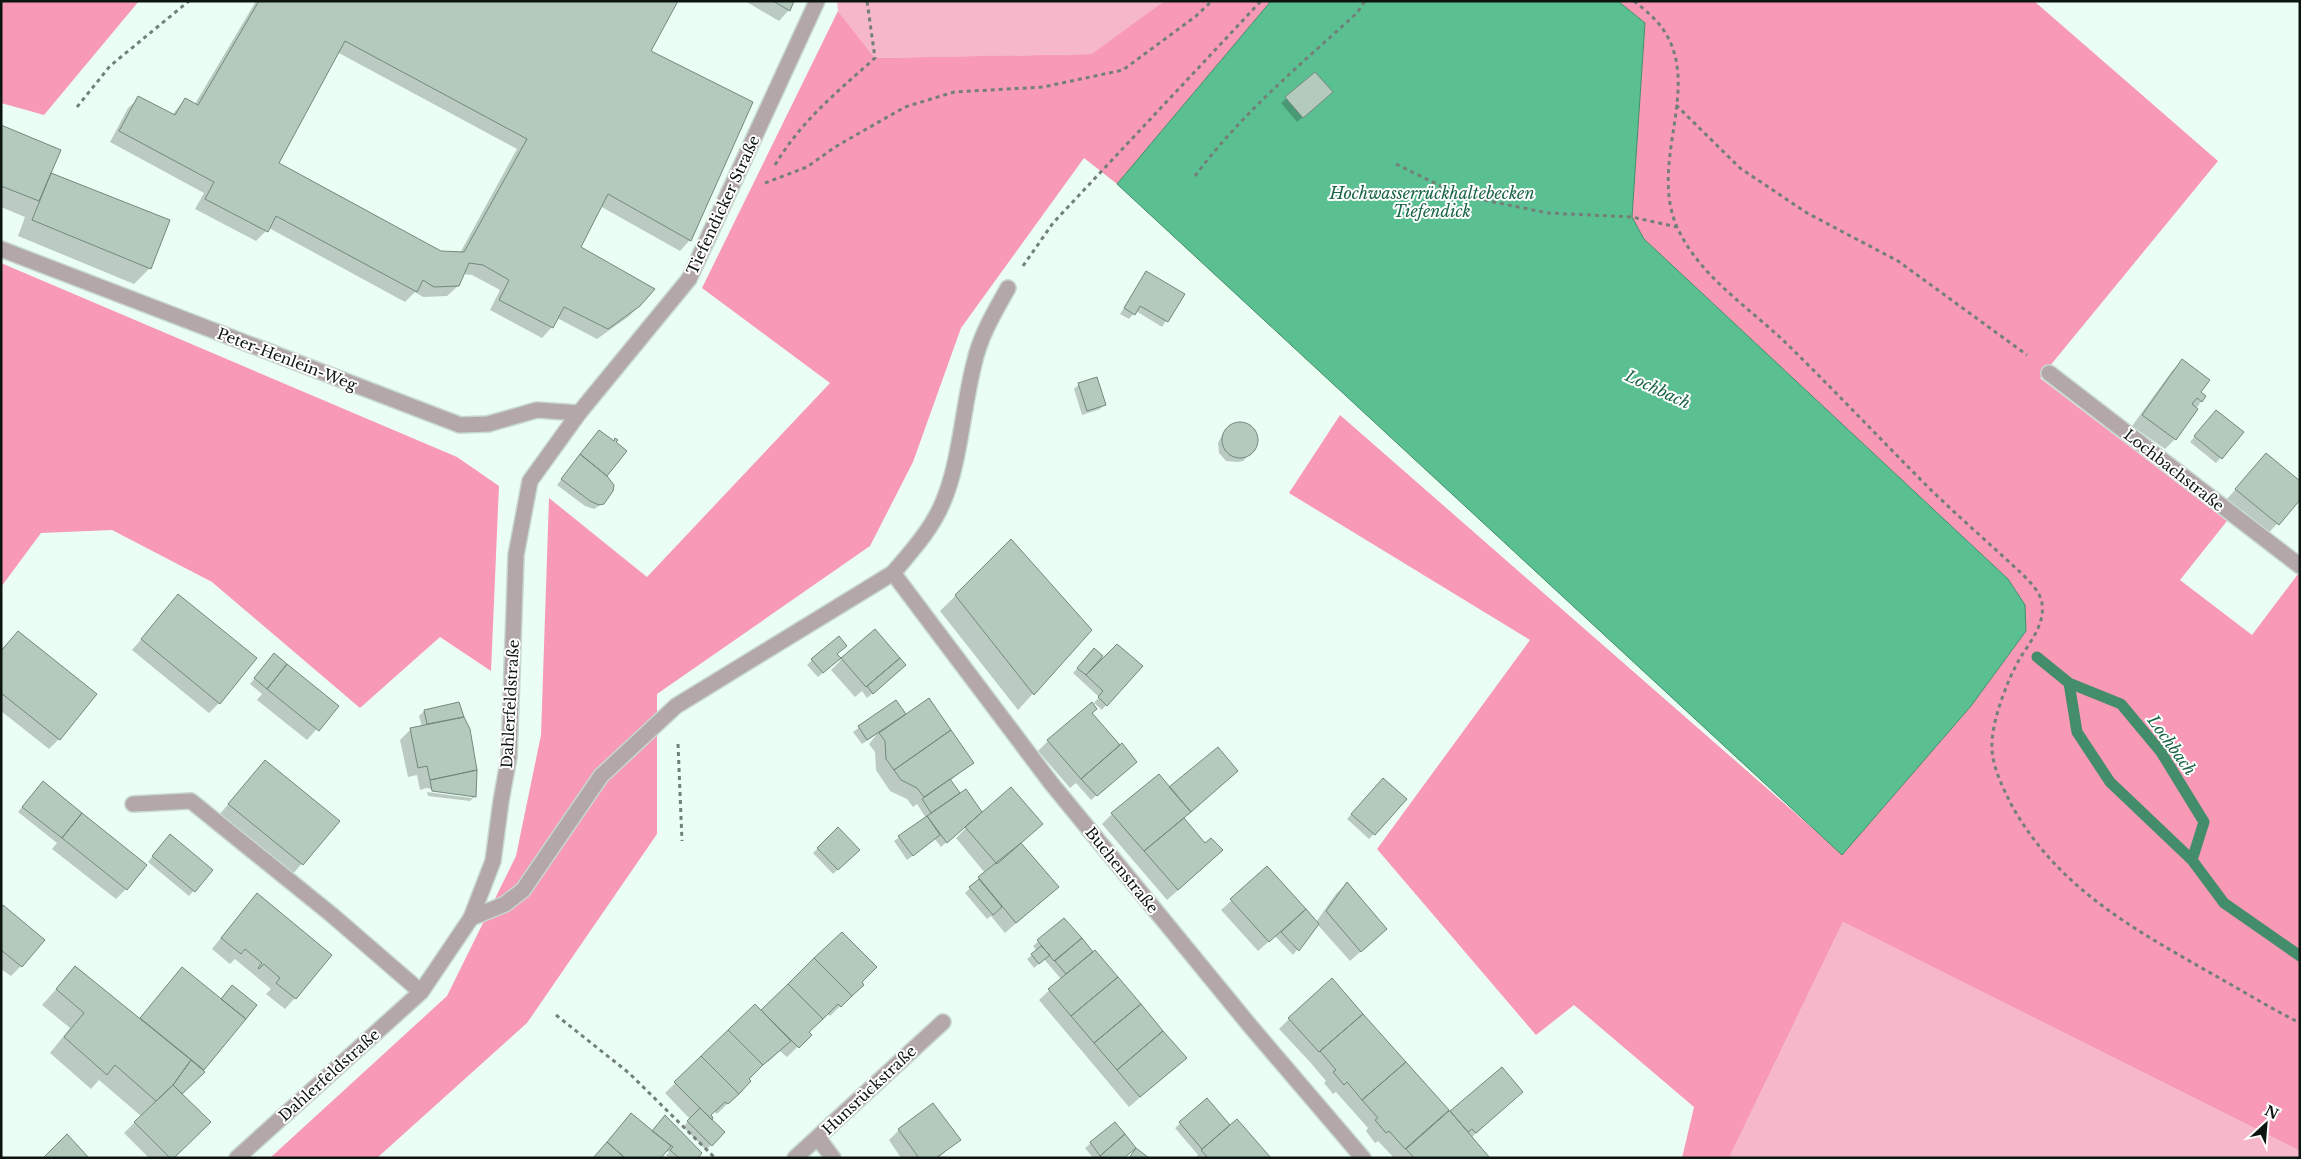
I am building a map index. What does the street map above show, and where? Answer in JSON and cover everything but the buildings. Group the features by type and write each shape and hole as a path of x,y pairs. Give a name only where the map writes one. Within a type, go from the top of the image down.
{"street":[{"name":"Tiefendicker Straße","path":"579,413 689,279 817,1"},
{"name":"Peter-Henlein-Weg","path":"1,249 460,425 488,424 537,410 579,413"},
{"path":"471,918 505,904 524,890 601,776 676,706 893,574 918,544 943,502 952,473 974,363 984,330 1008,288"},
{"name":"Lochbachstraße","path":"2049,373 2300,566"},
{"name":"Dahlerfeldstraße","path":"237,1158 421,992 471,918 493,861 501,802 510,757 516,555 530,481 579,413"},
{"name":"Buchenstraße","path":"893,574 1051,783 1251,1027 1363,1158"},
{"path":"133,804 191,801 332,915 421,992"},
{"name":"Hunsrückstraße","path":"795,1158 943,1022"},
{"path":"818,1138 833,1158"}],"path":[{"path":"77,107 110,66 189,1"},
{"path":"773,169 790,140 812,114 875,58 867,1"},
{"path":"734,183 764,184 807,167 835,147 905,106 954,92 1043,88 1122,70 1196,16 1212,1"},
{"path":"1008,288 1053,223 1261,1"},
{"path":"1195,176 1218,146 1278,85 1357,13 1365,1"},
{"path":"1634,1 1655,19 1666,34 1674,54 1678,82 1667,164 1669,194 1677,227 1705,269 1788,345 1932,491 2033,586 2042,601 2041,619 2005,692 1993,734 1992,751 2003,788 2019,818 2043,851 2072,882 2112,914 2300,1023"},
{"path":"1676,105 1740,168 1807,213 1898,262 2005,337 2049,373"},
{"path":"1396,164 1459,195 1548,213 1632,217 1677,227"},
{"path":"764,184 768,176"},
{"path":"676,706 682,841"},
{"path":"556,1015 629,1073 715,1158"}],"shaded area":[{"path":"1,1 139,1 44,115 1,103"},
{"path":"837,1 1164,1 1093,54 875,58 838,11"},
{"path":"1164,1 1271,1 1117,184 1084,158 961,328 913,462 870,546 657,694 657,834 527,1023 377,1158 270,1158 447,996 516,856 541,735 549,498 647,577 830,383 702,288 838,11 875,58 1092,54"},
{"path":"1618,1 2034,1 2218,161 2040,378 2227,521 2180,580 2252,635 2298,574 2300,575 2300,1151 1843,922 1729,1158 1682,1158 1694,1107 1574,1005 1536,1035 1377,849 1530,640 1289,493 1340,415 1842,854 1971,706 2026,631 2025,605 2008,579 1644,239 1632,217 1645,23"},
{"path":"1,263 457,457 499,486 491,671 440,637 360,708 212,582 112,530 41,533 1,587"},
{"path":"1843,922 2300,1151 2300,1158 1729,1158"}],"water":[{"name":"Hochwasserrückhaltebecken Tiefendick","path":"1271,1 1618,1 1645,23 1632,217 1644,239 2008,579 2025,605 2026,631 1971,706 1842,855 1117,184"}],"waterway":[{"name":"Lochbach","path":"2037,657 2069,683 2121,704 2161,752 2204,822 2192,860"},
{"name":"Lochbach","path":"2069,683 2077,732 2110,782 2192,860 2224,903 2300,956"}]}
